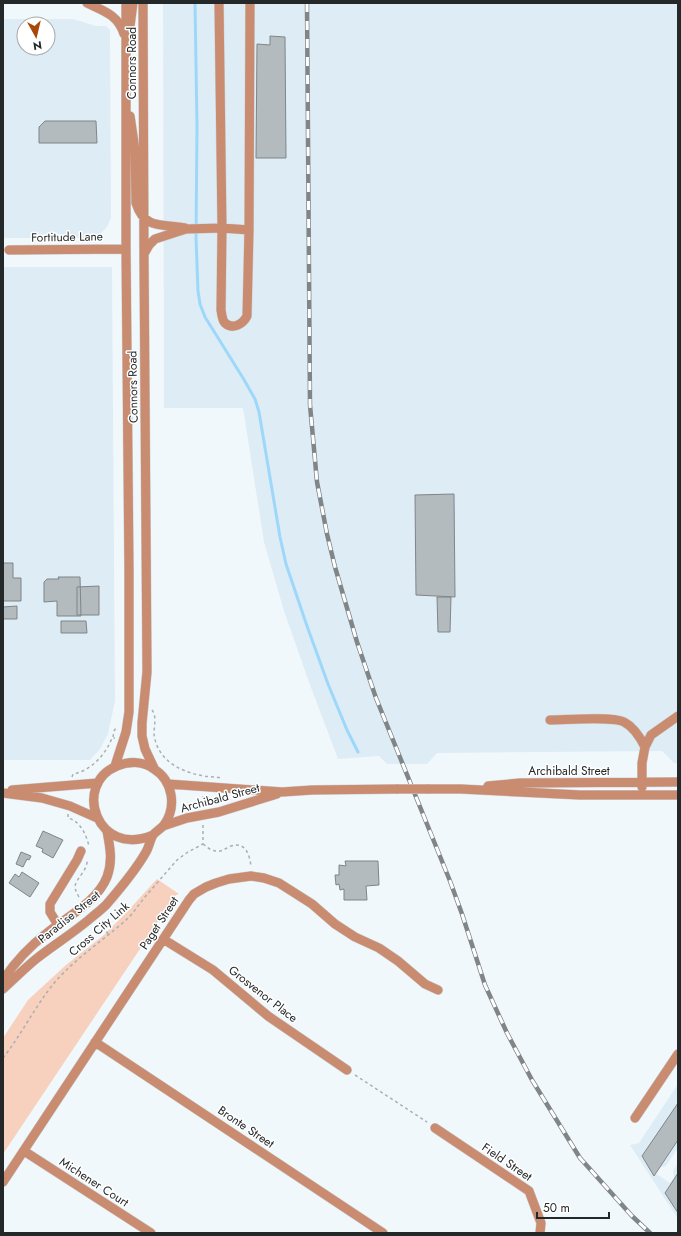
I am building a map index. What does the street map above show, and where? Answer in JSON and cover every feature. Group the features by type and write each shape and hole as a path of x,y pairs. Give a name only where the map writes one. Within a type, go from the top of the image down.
{"street":[{"path":"87,3 110,14 118,21 126,43"},
{"name":"Connors Road","path":"116,766 126,732 129,712 126,3"},
{"path":"126,43 131,23 133,3"},
{"name":"Connors Road","path":"143,3 147,672 142,736 145,749 154,768"},
{"path":"219,3 222,228 221,310 222,318 226,324 232,326 239,325 244,322 247,316 250,3"},
{"path":"126,101 131,119 135,150 136,203 144,217 152,224 177,226 187,229 222,228 249,230"},
{"path":"144,254 149,245 155,239 187,229"},
{"name":"Fortitude Lane","path":"9,250 126,249"},
{"path":"642,795 642,763 645,748 651,734 678,716"},
{"path":"550,720 611,719 623,721 632,727 645,748"},
{"path":"128,762 141,763 154,768 162,775 168,784 172,794 172,806 169,816 163,826 153,835 143,839 122,839 107,831 97,818 94,807 94,795 98,783 105,773 116,766 128,762"},
{"name":"Archibald Street","path":"461,789 516,783 678,782"},
{"path":"3,792 98,783"},
{"name":"Archibald Street","path":"168,784 282,792 312,790 461,789 573,795 678,795"},
{"path":"3,792 42,798 70,806 97,818"},
{"name":"Archibald Street","path":"163,826 187,818 219,812 282,792"},
{"name":"Paradise Street","path":"3,980 24,953 85,905 102,887 111,862 111,850 107,831"},
{"name":"Paradise Street","path":"3,989 36,959 82,926 105,906 147,851 153,835"},
{"name":"Paradise Street","path":"58,925 50,912 50,904 75,864 81,851"},
{"name":"Paget Street","path":"3,1182 189,900 194,894 216,883 251,876 264,878 279,883 312,904 335,924 355,937 379,948 398,961 425,984 438,990"},
{"name":"Grosvenor Place","path":"163,939 213,970 268,1016 348,1070"},
{"name":"Bronte Street","path":"95,1042 383,1233"},
{"path":"635,1118 677,1059"},
{"name":"Field Street","path":"435,1128 529,1191 542,1223 540,1233"},
{"name":"Michener Court","path":"24,1151 151,1233"}],"path":[{"path":"72,778 73,774 82,772 89,768 103,754 112,738 114,731"},
{"path":"155,738 162,756 171,764 186,771 203,776"},
{"path":"203,795 203,805"},
{"path":"203,823 203,844 209,849 218,852 234,845 246,849 250,856 251,876"},
{"name":"Cross City Link","path":"3,1058 22,1031 38,1004 55,982 132,914 177,860 203,844"},
{"path":"98,921 109,935"},
{"path":"348,1070 435,1128"}],"shaded area":[{"path":"163,3 678,3 678,763 674,763 662,751 437,753 427,764 387,764 379,756 338,759 284,611 264,542 243,408 164,408"},
{"path":"3,19 16,19 16,56 56,56 56,19 73,19 96,26 106,26 110,30 111,218 107,227 101,233 91,238 3,238"},
{"path":"3,267 112,267 115,701 108,734 100,749 90,760 3,760"},
{"path":"157,879 179,894 176,895 3,1154 3,1038 28,1000 66,965 104,935"},
{"path":"678,1084 678,1148 666,1166 659,1168 655,1173 670,1183 674,1178 673,1171 678,1163 678,1219 630,1145 639,1143"}],"building":[{"path":"270,36 285,37 286,158 256,158 257,44 270,45"},
{"path":"45,121 96,121 97,143 39,143 39,127"},
{"path":"454,494 455,597 416,595 415,495"},
{"path":"3,563 13,563 13,578 21,578 21,601 3,601"},
{"path":"58,577 80,577 81,616 57,616 57,601 44,602 44,582 47,579 59,579"},
{"path":"99,586 99,615 77,615 77,587"},
{"path":"437,597 451,597 450,632 438,632"},
{"path":"17,606 17,619 3,619 3,607"},
{"path":"61,621 86,621 87,633 61,633"},
{"path":"43,831 63,840 53,858 42,852 43,849 36,846"},
{"path":"21,852 31,856 29,860 27,859 23,867 16,864"},
{"path":"345,861 378,861 379,885 366,886 367,900 344,900 344,889 340,890 339,884 336,885 335,875 339,875 339,865 346,866"},
{"path":"22,872 39,883 30,897 9,883 15,874 19,877"},
{"path":"678,1103 678,1140 654,1176 642,1156"},
{"path":"678,1173 678,1213 665,1193"}],"waterway":[{"path":"195,3 197,127 196,238 198,291 200,304 205,317 255,399 259,412 286,564 328,684 358,752"}],"railway":[{"path":"307,3 310,405 317,482 335,567 357,642 376,698 450,881 485,985 507,1033 532,1080 580,1158 632,1216 650,1233"}]}
